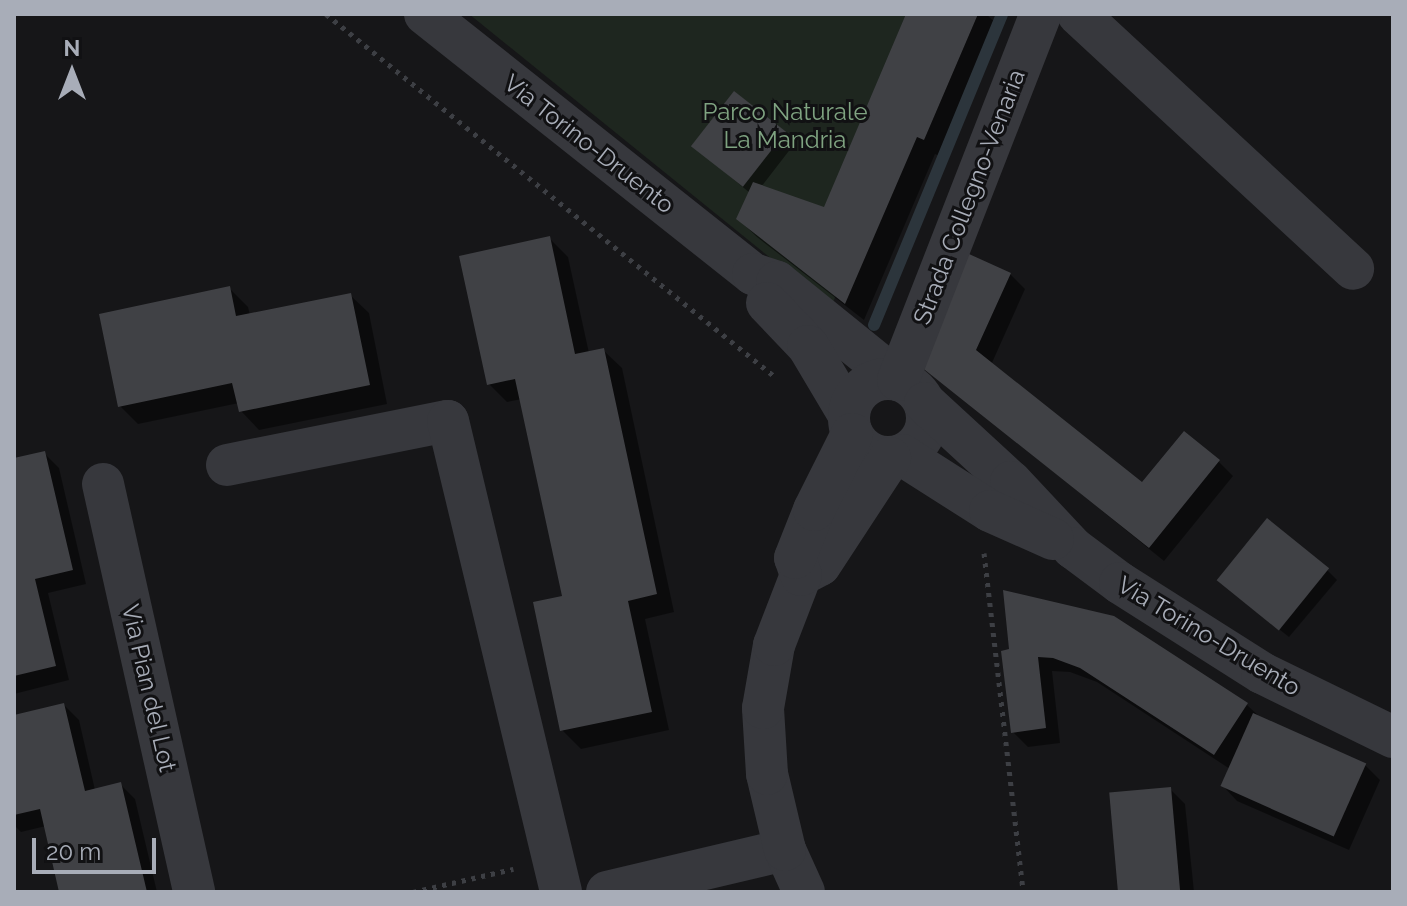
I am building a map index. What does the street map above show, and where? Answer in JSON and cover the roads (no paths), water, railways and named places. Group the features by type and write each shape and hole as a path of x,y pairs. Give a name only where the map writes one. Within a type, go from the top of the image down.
{"street":[{"name":"Via Torino-Druento","path":"425,14 753,274 777,282 911,392 1011,482 1073,548 1120,583 1262,673 1393,737"},
{"name":"Strada Collegno-Venaria","path":"911,392 1041,14"},
{"path":"1078,14 1353,269"},
{"name":"Via Torino-Druento","path":"753,274 762,298 808,346 850,424"},
{"path":"801,575 820,565 896,456 922,440 927,428 911,392 884,379 860,390 850,424 795,558 801,575 774,645 763,708 767,774 785,850 804,892"},
{"path":"227,465 448,421 557,876"},
{"path":"850,424 865,450 896,456"},
{"name":"Via Torino-Druento","path":"896,456 990,511 1073,548"},
{"name":"Via Pian del Lot","path":"103,484 194,892"},
{"path":"607,892 785,850"}],"waterway":[{"path":"874,325 1002,14"}],"park label":[{"name":"Parco Naturale La Mandria","path":"785,126"}]}
